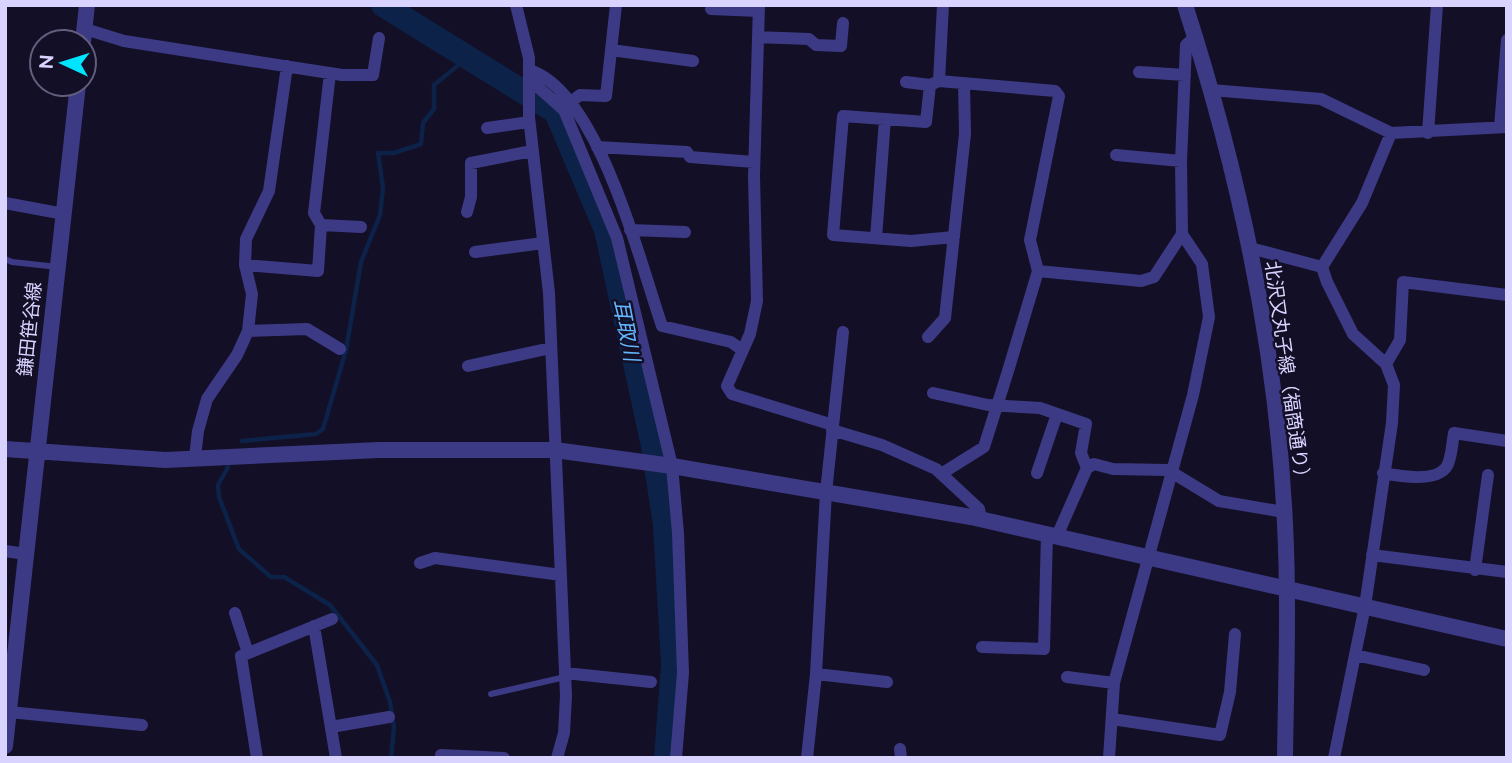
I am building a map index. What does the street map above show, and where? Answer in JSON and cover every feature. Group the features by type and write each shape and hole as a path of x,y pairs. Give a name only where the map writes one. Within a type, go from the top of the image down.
{"street":[{"path":"85,28 87,5"},
{"path":"516,5 530,78 529,120 543,243 551,348 565,675 564,733 557,758"},
{"path":"572,101 580,95 606,96 616,5"},
{"path":"943,5 935,83 926,122 843,116 833,235 911,241 954,237"},
{"name":"北沢又丸子線（福商通り）","path":"1185,5 1211,90 1250,247 1273,390 1284,512 1287,589 1285,758"},
{"path":"1428,133 1437,5"},
{"path":"711,9 759,8 754,162 757,301 742,350 727,386 733,394 882,445 941,474 979,509 981,519"},
{"path":"758,37 809,39 816,45 841,46 843,23"},
{"path":"98,37 330,73 373,75 379,38"},
{"path":"1109,758 1114,683 1172,473 1209,317 1202,264 1182,234 1181,161 1186,45 1195,37"},
{"path":"1211,90 1321,99 1391,133 1503,127 1507,40"},
{"path":"611,50 693,61"},
{"path":"195,457 198,431 207,399 237,355 248,331 252,294 245,265 246,239 269,191 287,66"},
{"path":"1139,72 1185,75"},
{"path":"245,265 318,271 321,225 314,213 330,73"},
{"path":"530,78 539,73 572,101 597,147 618,192 662,326 732,342 742,350"},
{"path":"530,78 564,110 617,238 671,465 678,533 683,673 676,758"},
{"path":"906,82 964,83 1055,91 1059,96 1030,240 1038,271 984,447 941,474"},
{"path":"928,337 945,318 965,134 964,83"},
{"name":"鎌田笹谷線","path":"5,746 76,98"},
{"path":"876,238 885,119"},
{"path":"486,128 529,120"},
{"path":"1334,758 1365,606 1392,423 1394,385 1386,364 1353,334 1326,282 1322,267 1362,203 1391,133"},
{"path":"597,147 687,152 690,157 754,162"},
{"path":"467,212 471,198 471,163 533,151"},
{"path":"1116,155 1181,161"},
{"path":"5,203 64,214"},
{"path":"321,225 361,227"},
{"path":"629,230 685,232"},
{"path":"1038,271 1148,280 1154,277 1182,234"},
{"path":"475,252 543,243"},
{"path":"1250,247 1322,267"},
{"path":"1386,364 1400,340 1404,282 1507,295"},
{"path":"248,331 307,329 340,349"},
{"path":"807,758 816,674 826,492 843,332"},
{"path":"468,366 551,348"},
{"path":"933,393 997,405 1040,408 1086,424 1081,453 1087,468"},
{"path":"1037,473 1057,414"},
{"path":"1383,473 1410,479 1442,471 1448,465 1454,433 1507,441"},
{"path":"5,449 165,460 379,450 555,450 643,461 981,519 1507,639"},
{"path":"982,647 1044,649 1052,535 1087,468 1094,464 1172,473 1219,501 1284,512"},
{"path":"1475,570 1488,475"},
{"path":"5,551 26,554"},
{"path":"1372,555 1507,572"},
{"path":"420,563 435,558 561,575"},
{"path":"235,613 248,653"},
{"path":"257,758 241,656 332,619"},
{"path":"314,626 336,758"},
{"path":"1112,719 1220,735 1230,692 1235,634"},
{"path":"1355,655 1424,670"},
{"path":"816,674 887,682"},
{"path":"565,675 651,682"},
{"path":"1067,677 1114,683"},
{"path":"9,712 142,724"},
{"path":"331,727 389,717"},
{"path":"441,755 504,758"}],"lane":[{"path":"5,259 58,267"},
{"path":"491,694 565,675"}],"waterway":[{"name":"耳取川","path":"383,5 556,112 606,230 653,446 665,525 673,665 666,758"},
{"path":"242,441 316,434 323,429 346,350 361,262 380,215 383,188 378,153 394,153 421,144 423,123 434,109 434,85 467,58"},
{"path":"228,467 218,485 219,497 239,549 271,577 284,577 330,605 377,665 390,702 394,727 391,758"}]}
